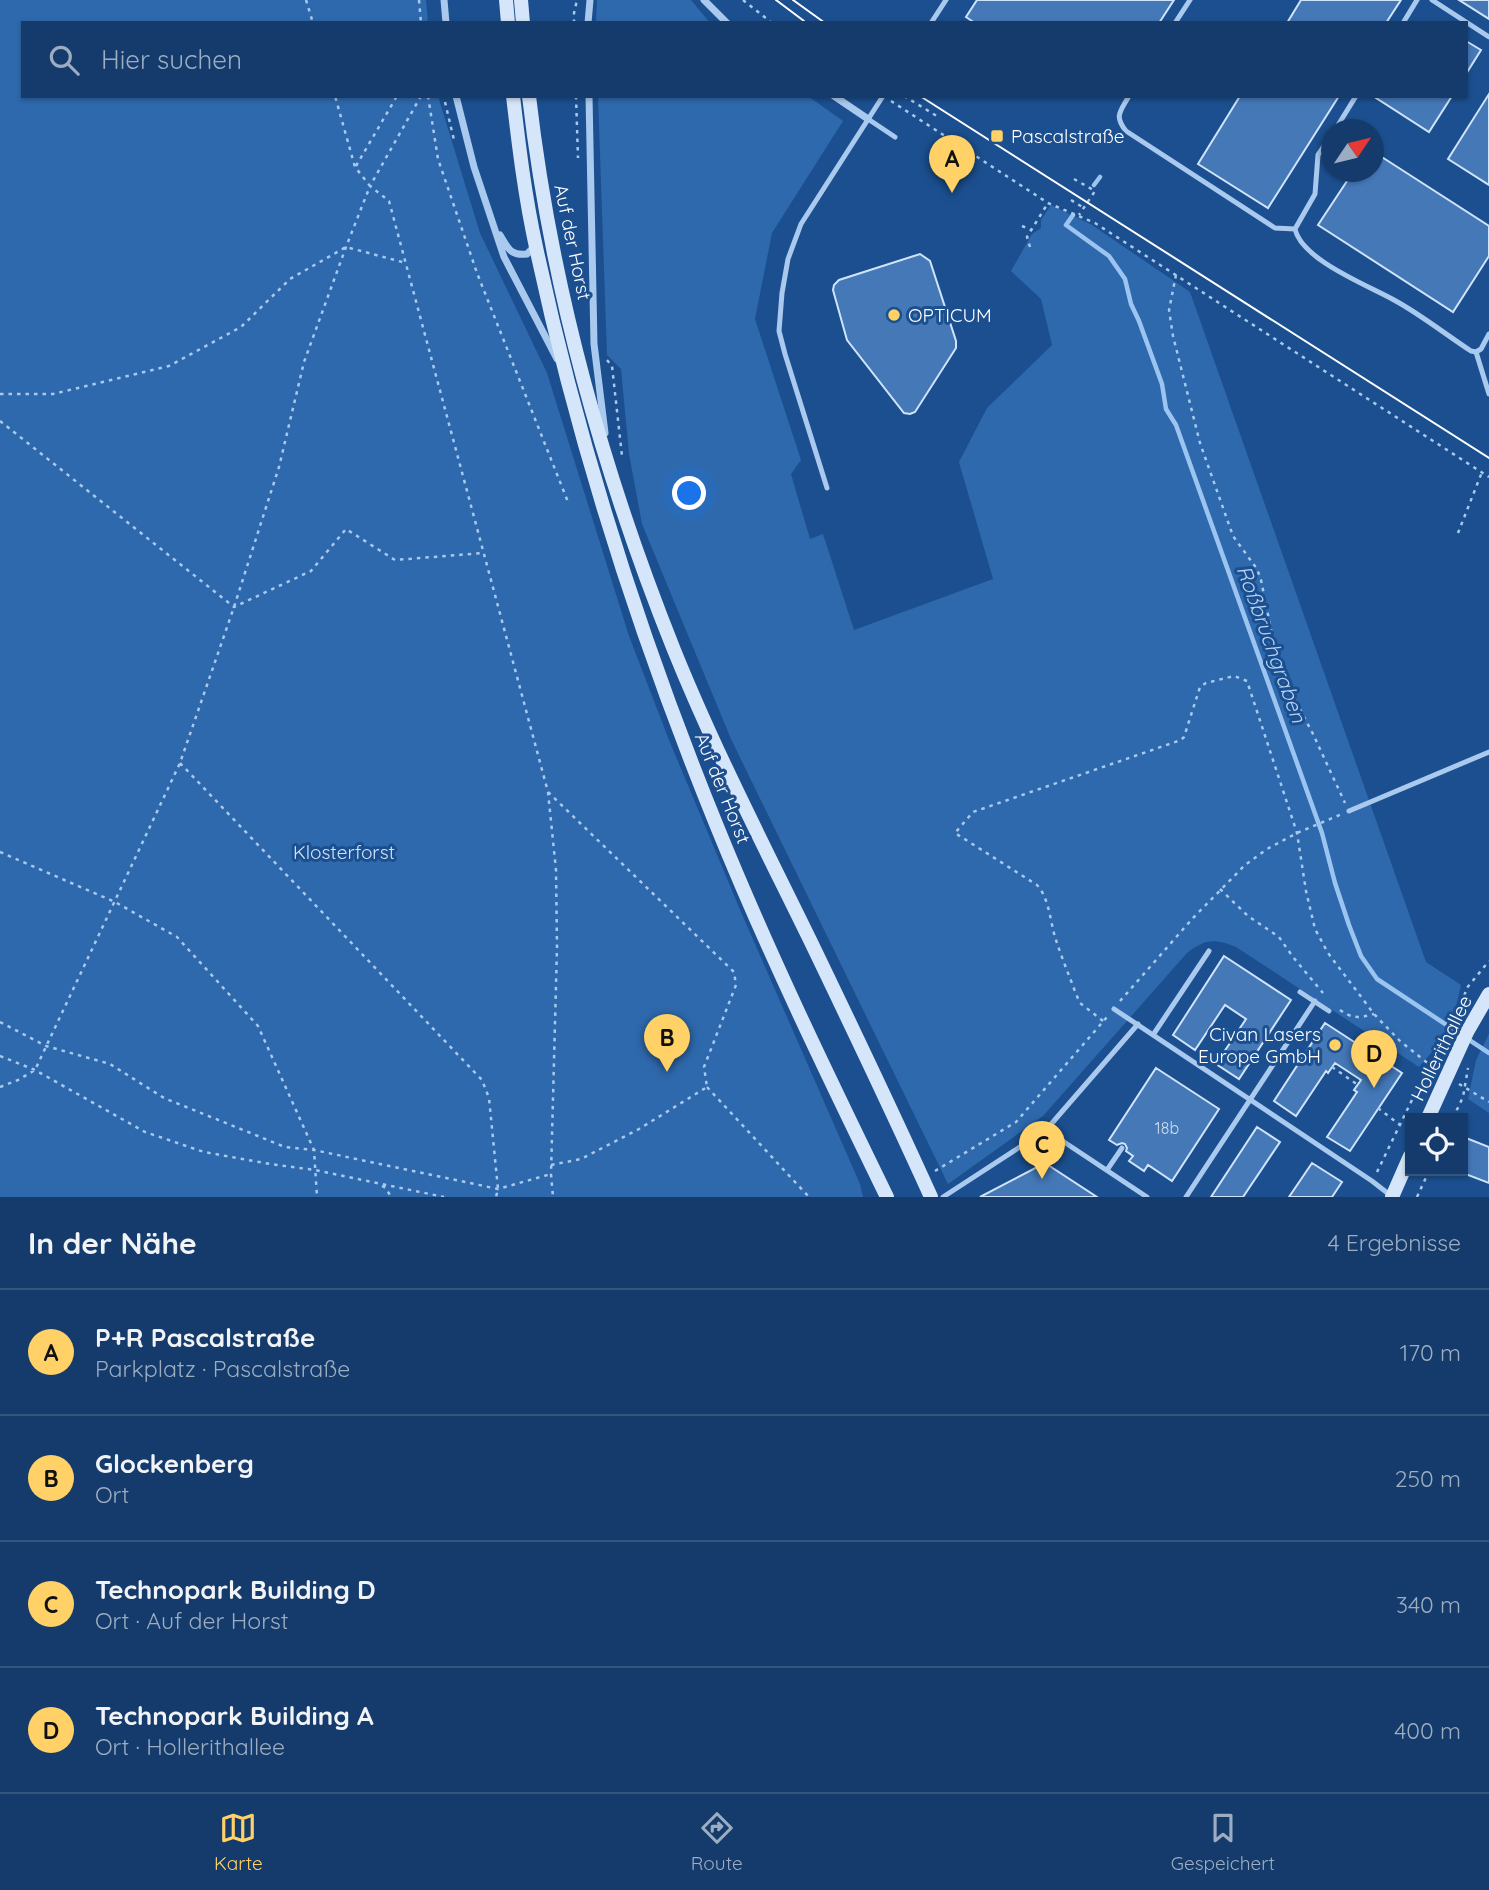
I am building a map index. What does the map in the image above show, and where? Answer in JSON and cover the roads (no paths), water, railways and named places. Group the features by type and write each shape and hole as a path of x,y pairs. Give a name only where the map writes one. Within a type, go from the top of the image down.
{"street":[{"path":"444,0 446,21"},
{"path":"506,0 508,21"},
{"path":"522,0 523,21"},
{"path":"588,21 590,0"},
{"path":"704,0 725,21"},
{"name":"Auf der Horst","path":"457,98 474,167 504,257 566,376"},
{"name":"Auf der Horst","path":"513,98 535,245 566,376 626,582 716,824 828,1076 887,1197"},
{"name":"Auf der Horst","path":"529,98 552,245 577,356 611,475 655,599 706,725 868,1059 931,1197"},
{"name":"Auf der Horst","path":"589,98 594,344 611,475"},
{"path":"837,98 868,119"},
{"name":"Auf der Horst","path":"494,226 509,250 517,255 527,254 535,245"},
{"name":"Hollerithallee","path":"1429,1113 1489,994"},
{"path":"1392,1197 1405,1167"}],"lane":[{"path":"932,21 946,0"},
{"path":"1176,21 1190,0"},
{"path":"1404,21 1417,0"},
{"path":"1432,0 1464,21"},
{"path":"1468,23 1489,37"},
{"path":"827,488 779,331 782,293 788,259 802,223 882,98"},
{"path":"1128,98 1118,114 1119,123 1126,131 1275,229 1295,229"},
{"path":"1342,119 1355,98"},
{"path":"868,119 895,137"},
{"path":"1321,150 1318,155 1315,194 1295,229 1297,238 1308,252 1371,290 1394,300 1476,352"},
{"path":"1476,352 1489,334"},
{"path":"1476,352 1489,394"},
{"path":"1349,811 1489,752"},
{"path":"1153,1035 1209,951"},
{"path":"1300,992 1329,1011"},
{"path":"1186,1197 1315,1001"},
{"path":"1114,1009 1392,1197"},
{"path":"943,1197 1046,1130 1138,1024"},
{"path":"1046,1130 1147,1197"},
{"path":"1107,1170 1122,1148"}],"waterway":[{"name":"Roßbruchgraben","path":"1094,185 1100,177"},
{"name":"Roßbruchgraben","path":"1073,215 1066,225 1109,256 1125,279 1131,304 1162,384 1166,409 1176,425 1322,833 1335,883 1361,956 1377,979 1489,1053"}],"tram line":[{"path":"776,0 804,21"},
{"path":"793,0 822,21"},
{"path":"923,98 1489,458"}],"place":[{"name":"Pascalstraße","path":"997,136"},
{"name":"P+R Pascalstraße","path":"952,193"},
{"name":"OPTICUM","path":"894,315"},
{"name":"Civan Lasers Europe GmbH","path":"1335,1045"},
{"name":"Glockenberg","path":"667,1072"},
{"name":"Technopark Building A","path":"1374,1088"},
{"name":"Technopark Building D","path":"1042,1179"}],"park label":[{"name":"Klosterforst","path":"344,852"}]}
